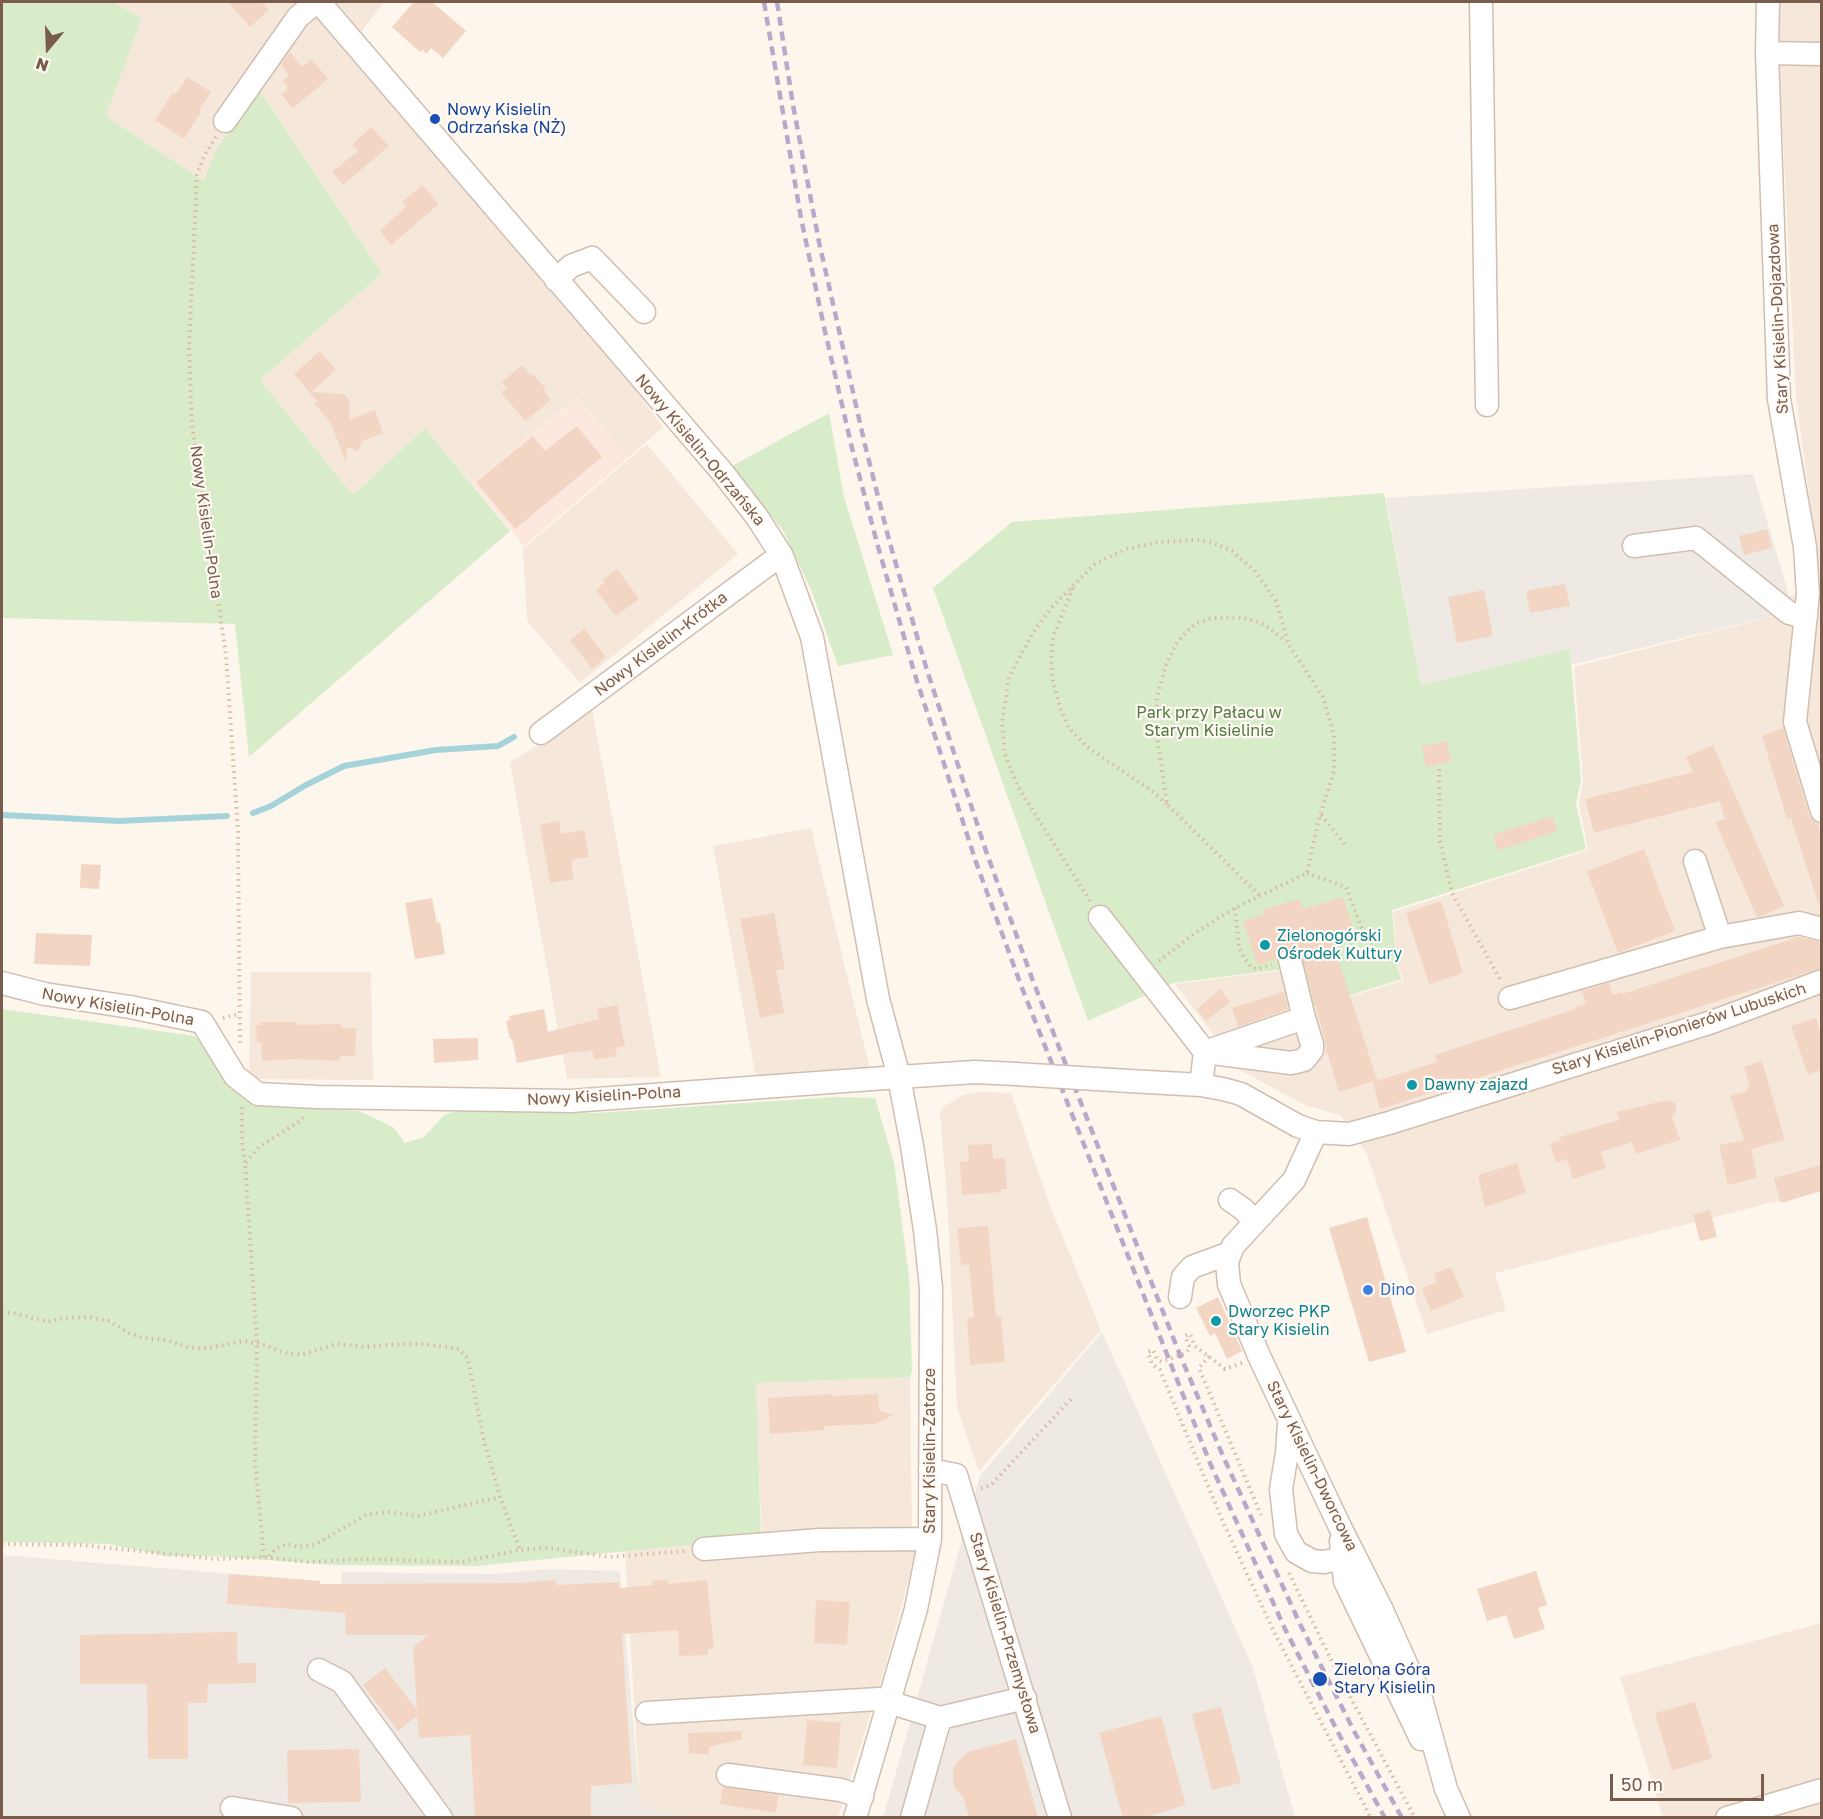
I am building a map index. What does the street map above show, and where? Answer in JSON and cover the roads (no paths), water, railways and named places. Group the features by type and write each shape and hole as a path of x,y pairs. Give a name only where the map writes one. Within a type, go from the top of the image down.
{"street":[{"path":"225,121 298,17 318,2"},
{"name":"Nowy Kisielin-Odrzańska","path":"318,2 723,474 757,517 782,556 812,637 879,999"},
{"path":"1481,2 1486,405"},
{"name":"Stary Kisielin-Dojazdowa","path":"1768,2 1767,53 1779,399 1805,547 1811,612 1795,722 1821,811"},
{"path":"1767,53 1821,54"},
{"path":"556,280 572,266 592,258 644,312"},
{"path":"1634,546 1696,538 1789,613 1811,612"},
{"name":"Nowy Kisielin-Krótka","path":"542,733 782,556"},
{"path":"1695,861 1720,937"},
{"path":"1100,917 1142,974 1205,1052 1291,1063 1304,1060 1312,1050 1312,1044 1290,960"},
{"path":"1510,998 1720,937 1799,923 1821,929"},
{"name":"Stary Kisielin-Pionierów Lubuskich","path":"898,1077 975,1072 1201,1085 1241,1095 1298,1126 1316,1132 1349,1134 1712,1022 1821,981"},
{"name":"Nowy Kisielin-Polna","path":"2,983 45,994 130,1007 202,1022 235,1076 258,1094 571,1101 898,1077"},
{"name":"Stary Kisielin-Zatorze","path":"859,1807 917,1603 930,1539 931,1288 920,1196 898,1077 879,999"},
{"path":"1205,1052 1304,1018"},
{"path":"1201,1085 1205,1052"},
{"path":"1180,1297 1183,1277 1192,1268 1230,1253 1237,1240 1294,1180 1316,1132"},
{"path":"1230,1200 1243,1209 1255,1222"},
{"name":"Stary Kisielin-Dworcowa","path":"1230,1253 1227,1262 1229,1284 1259,1356 1382,1610 1419,1695 1446,1789 1459,1818"},
{"path":"1289,1419 1287,1453 1281,1489 1287,1534 1296,1552 1312,1561 1324,1562 1343,1558"},
{"name":"Stary Kisielin-Przemysłowa","path":"930,1470 956,1475 1060,1818"},
{"path":"1340,1527 1345,1581 1446,1789"},
{"path":"704,1549 820,1540 930,1539"},
{"path":"319,1670 342,1682 441,1818"},
{"path":"647,1713 879,1699 940,1718 1025,1698"},
{"path":"912,1818 940,1718"},
{"path":"728,1775 841,1790 859,1807"},
{"path":"1727,1818 1821,1790"},
{"path":"232,1808 291,1818"}],"waterway":[{"path":"253,813 271,806 344,766 436,750 498,746 514,737"},
{"path":"2,815 119,821 227,816"}],"railway":[{"path":"764,2 801,218 852,448 915,675 977,865 1022,988 1210,1463 1285,1629 1385,1818"},
{"path":"777,2 793,105 819,242 865,445 889,540 926,667 986,851 1033,981 1180,1355 1223,1456 1300,1624 1354,1731 1402,1818"}],"place":[{"name":"Nowy Kisielin Odrzańska (NŻ)","path":"435,119"},
{"name":"Zielonogórski Ośrodek Kultury","path":"1265,945"},
{"name":"Dawny zajazd","path":"1412,1085"},
{"name":"Dino","path":"1368,1290"},
{"name":"Dworzec PKP Stary Kisielin","path":"1216,1321"},
{"name":"Zielona Góra Stary Kisielin","path":"1320,1679"}],"park label":[{"name":"Park przy Pałacu w Starym Kisielinie","path":"1209,722"}]}
